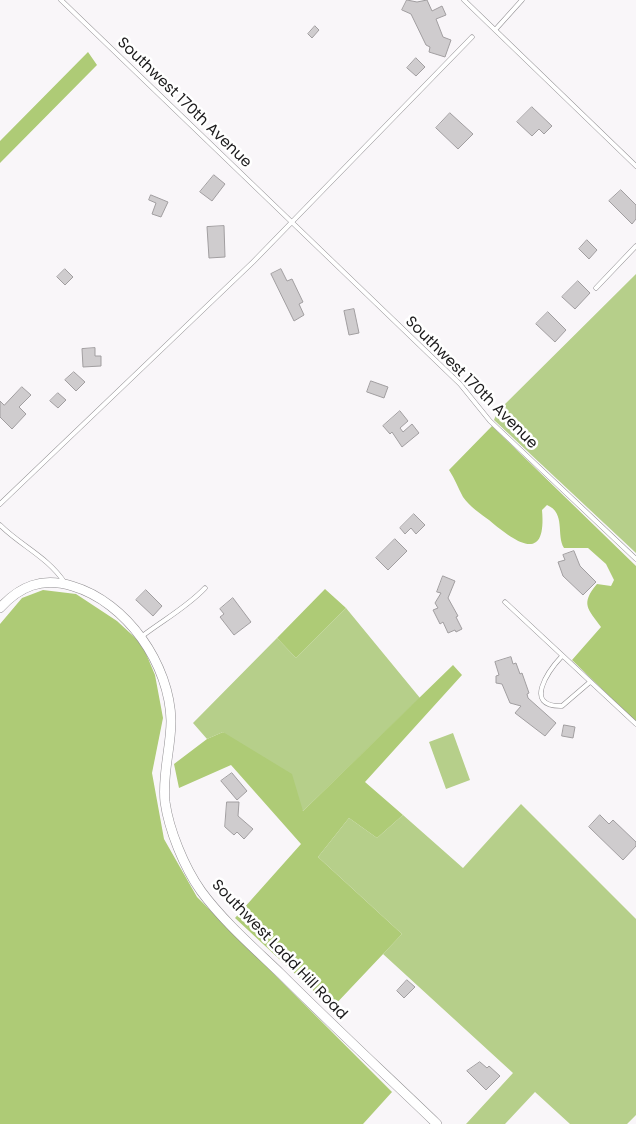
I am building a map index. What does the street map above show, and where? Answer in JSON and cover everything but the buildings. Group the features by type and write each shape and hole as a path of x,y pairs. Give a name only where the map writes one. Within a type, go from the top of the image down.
{"street":[{"name":"Southwest Ladd Hill Road","path":"0,608 12,596 28,586 40,582 67,584 96,597 142,637 158,665 168,693 171,723 165,782 165,803 175,838 193,879 212,904 264,958 437,1124"}],"lane":[{"name":"Southwest 170th Avenue","path":"61,0 460,384 490,421 636,559"},
{"path":"464,0 636,166"},
{"path":"495,30 522,0"},
{"path":"0,504 291,223 472,37"},
{"path":"596,288 636,246"},
{"path":"0,525 57,570 67,584"},
{"path":"142,637 164,619 174,615 190,604 205,588"},
{"path":"505,602 636,724"},
{"path":"562,656 545,676 541,687 542,698 548,704 562,706 569,703 590,682"}],"green space":[{"path":"88,52 97,65 0,163 0,141"},
{"path":"636,274 636,553 494,420 497,412"},
{"path":"492,426 636,566 636,722 572,660 601,627 590,611 587,602 597,584 611,586 614,580 606,564 588,548 564,548 557,513 547,505 542,510 542,527 539,538 534,543 527,544 519,541 475,510 463,497 449,470"},
{"path":"325,589 346,608 296,658 277,638"},
{"path":"43,590 76,594 117,621 142,644 155,675 163,718 152,773 164,839 197,897 392,1092 363,1124 0,1124 0,624 22,598"},
{"path":"346,608 420,698 303,811 223,732 207,739 193,723 277,638 296,658"},
{"path":"453,665 462,675 365,782 403,815 377,838 349,818 318,857 402,934 332,1008 235,918 301,844 231,765 179,788 174,764 207,739 223,732 292,774 303,811"},
{"path":"453,733 470,780 446,789 429,742"},
{"path":"521,804 636,919 636,1115 627,1124 570,1124 535,1092 505,1124 466,1124 513,1073 383,954 402,934 318,857 349,818 377,838 403,815 463,868"}]}
